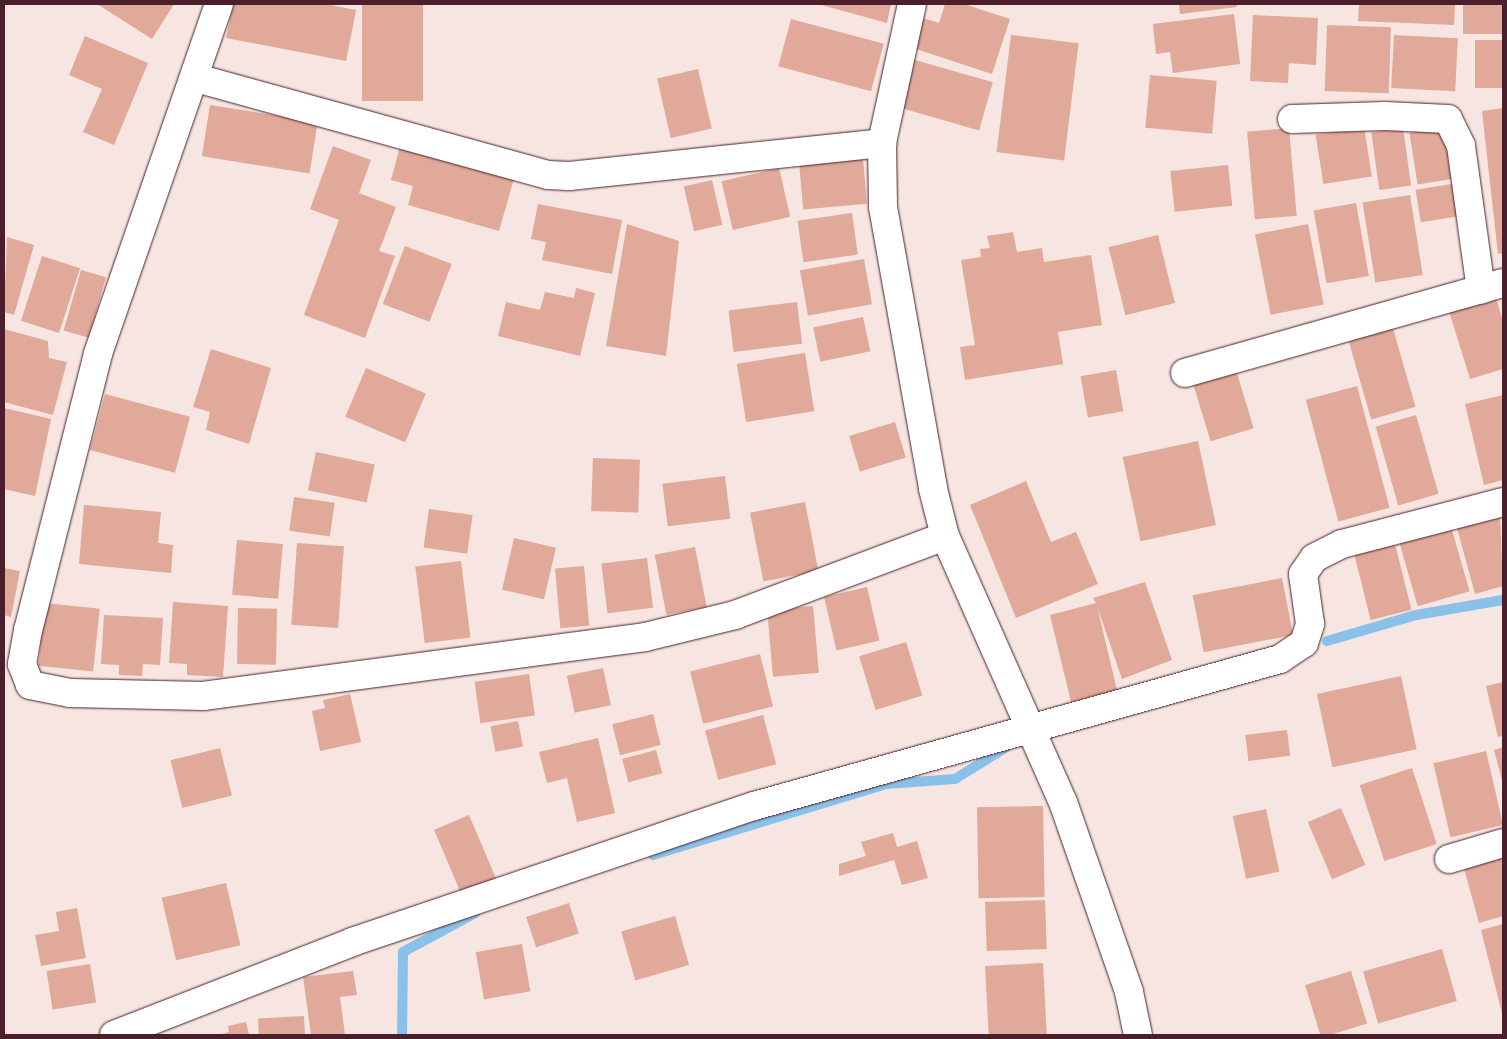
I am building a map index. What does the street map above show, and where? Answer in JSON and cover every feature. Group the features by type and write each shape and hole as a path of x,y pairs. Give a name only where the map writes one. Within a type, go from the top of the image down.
{"street":[{"path":"219,4 196,78 98,354 28,630 22,664 30,685 70,692 203,696 645,637 735,615 945,536"},
{"path":"912,4 882,143 883,208 945,536 1063,802 1129,992 1138,1035"},
{"path":"196,78 548,175 569,176 882,143"},
{"path":"1185,373 1492,286 1462,146 1448,119 1385,116 1292,119"},
{"path":"114,1035 352,942 754,806 1035,736 1280,659 1304,643 1310,624 1303,574 1314,558 1342,544 1503,502"},
{"path":"1449,859 1503,843"}],"building":[{"path":"97,4 174,4 152,39"},
{"path":"233,4 326,4 356,10 346,61 226,38"},
{"path":"362,4 423,4 423,101 362,101"},
{"path":"818,4 891,4 887,23"},
{"path":"945,4 964,4 1010,19 992,74 913,48 923,18 939,23"},
{"path":"1179,4 1236,4 1237,7 1180,14"},
{"path":"1359,4 1455,4 1454,25 1358,21"},
{"path":"1463,4 1503,4 1503,34 1463,34"},
{"path":"1234,14 1240,64 1173,73 1170,52 1156,54 1153,24"},
{"path":"1253,15 1318,18 1316,65 1289,63 1288,83 1250,81"},
{"path":"791,19 884,44 871,91 778,66"},
{"path":"1327,25 1391,27 1389,93 1325,91"},
{"path":"1011,35 1078,43 1064,160 997,152"},
{"path":"1394,35 1458,38 1455,91 1391,88"},
{"path":"85,36 148,63 114,145 83,132 102,89 69,75"},
{"path":"1475,40 1503,40 1503,88 1475,88"},
{"path":"915,60 993,82 979,130 901,108"},
{"path":"698,69 712,128 671,138 657,78"},
{"path":"1150,75 1217,81 1212,134 1145,128"},
{"path":"210,105 318,122 310,173 202,156"},
{"path":"1503,108 1503,253 1498,254 1482,111"},
{"path":"1364,127 1372,176 1323,184 1316,135"},
{"path":"1448,127 1456,178 1418,184 1409,133"},
{"path":"1289,128 1297,216 1255,219 1247,132"},
{"path":"1403,128 1411,185 1379,190 1371,132"},
{"path":"401,143 515,175 499,231 408,205 413,186 391,180"},
{"path":"333,146 371,160 359,193 396,207 379,251 395,256 365,338 304,315 339,220 310,209"},
{"path":"863,159 867,204 803,209 799,165"},
{"path":"1228,165 1232,206 1175,212 1170,171"},
{"path":"779,168 790,217 733,230 722,181"},
{"path":"712,180 722,225 694,231 684,187"},
{"path":"1458,183 1463,216 1421,222 1416,190"},
{"path":"1410,195 1423,275 1375,283 1363,203"},
{"path":"1356,203 1369,276 1327,283 1314,210"},
{"path":"538,204 622,220 612,274 542,260 546,242 531,239"},
{"path":"852,213 858,255 803,262 798,221"},
{"path":"627,224 679,241 666,356 606,346"},
{"path":"1308,224 1324,304 1271,315 1255,234"},
{"path":"1013,232 1017,252 1042,248 1044,262 1091,255 1102,325 1058,332 1063,364 965,380 960,347 975,345 961,260 981,257 980,249 990,248 987,236"},
{"path":"1158,235 1175,303 1125,315 1109,247"},
{"path":"7,237 34,245 14,315 4,312"},
{"path":"405,246 452,264 429,322 383,304"},
{"path":"42,256 80,268 59,333 21,321"},
{"path":"864,259 872,304 808,316 800,270"},
{"path":"81,270 106,277 89,338 64,331"},
{"path":"576,288 595,293 580,356 498,336 506,302 540,310 545,292 574,298"},
{"path":"1495,294 1503,322 1503,369 1470,379 1448,308"},
{"path":"797,302 802,344 734,352 729,310"},
{"path":"863,317 870,351 820,362 813,328"},
{"path":"1392,325 1415,407 1371,419 1348,338"},
{"path":"4,329 48,341 49,358 67,362 53,415 4,402"},
{"path":"211,349 271,368 249,444 206,430 210,412 193,407"},
{"path":"805,353 814,411 746,422 737,364"},
{"path":"1235,367 1254,428 1211,441 1192,380"},
{"path":"366,368 426,393 405,442 345,417"},
{"path":"1116,370 1123,411 1088,418 1081,376"},
{"path":"1357,386 1390,508 1338,521 1306,400"},
{"path":"105,394 190,417 175,473 90,450"},
{"path":"1503,395 1503,480 1484,485 1465,404"},
{"path":"4,408 51,419 35,496 4,489"},
{"path":"1416,415 1439,494 1398,505 1376,427"},
{"path":"895,422 906,457 860,471 849,436"},
{"path":"1198,441 1216,525 1141,541 1123,457"},
{"path":"316,452 375,464 367,503 308,490"},
{"path":"593,458 640,460 638,513 591,511"},
{"path":"725,476 730,519 668,526 662,484"},
{"path":"1026,481 1051,542 1076,532 1098,584 1016,618 970,505"},
{"path":"294,497 335,503 330,536 289,531"},
{"path":"805,502 818,571 763,581 750,513"},
{"path":"84,505 161,512 158,543 173,545 171,573 79,564"},
{"path":"429,509 473,515 467,554 424,548"},
{"path":"1500,515 1503,586 1475,594 1457,528"},
{"path":"1450,523 1470,591 1418,606 1398,538"},
{"path":"514,538 556,548 544,599 502,590"},
{"path":"237,540 283,544 278,599 232,595"},
{"path":"1394,540 1411,610 1371,620 1353,550"},
{"path":"297,543 344,546 338,628 291,625"},
{"path":"695,547 707,607 666,615 655,555"},
{"path":"647,558 653,608 607,613 601,564"},
{"path":"461,561 470,637 425,643 415,567"},
{"path":"584,566 589,626 560,628 555,569"},
{"path":"4,568 20,571 11,617 4,615"},
{"path":"1282,578 1293,635 1204,652 1193,595"},
{"path":"1145,582 1172,660 1122,679 1097,606 1117,690 1071,702 1050,615 1096,603 1093,598"},
{"path":"867,587 879,641 837,650 824,597"},
{"path":"173,602 228,606 223,677 187,675 187,664 169,663"},
{"path":"45,603 100,609 93,671 38,666"},
{"path":"813,606 819,673 773,677 767,610"},
{"path":"238,608 277,609 276,665 237,664"},
{"path":"104,615 163,618 160,665 143,664 142,676 119,675 119,665 101,664"},
{"path":"906,642 922,696 876,710 859,656"},
{"path":"760,654 773,706 703,724 690,671"},
{"path":"603,668 611,705 575,713 567,676"},
{"path":"529,674 535,716 480,723 475,682"},
{"path":"1401,676 1417,749 1332,767 1317,694"},
{"path":"1503,682 1503,735 1498,737 1486,686"},
{"path":"350,694 361,742 320,751 312,711 325,708 323,700"},
{"path":"653,714 661,745 620,755 612,724"},
{"path":"763,715 776,764 718,780 705,731"},
{"path":"518,721 523,747 495,752 491,726"},
{"path":"1287,730 1290,756 1248,761 1245,735"},
{"path":"598,738 615,813 577,822 567,778 547,783 539,752"},
{"path":"1503,747 1503,784 1494,750"},
{"path":"220,748 232,796 182,808 171,760"},
{"path":"656,750 662,773 628,782 622,759"},
{"path":"1486,751 1503,825 1450,837 1433,763"},
{"path":"1412,768 1437,844 1384,861 1360,785"},
{"path":"1043,806 1045,897 979,898 977,807"},
{"path":"1341,808 1365,865 1332,879 1308,822"},
{"path":"1266,809 1279,872 1246,879 1233,816"},
{"path":"469,815 498,884 463,899 434,830"},
{"path":"893,833 897,847 917,841 928,878 902,885 894,860 839,876 839,864 866,856 861,842"},
{"path":"1503,854 1503,916 1479,923 1463,865"},
{"path":"226,883 240,945 176,960 162,898"},
{"path":"1045,900 1047,949 987,951 985,902"},
{"path":"569,903 579,933 536,947 526,917"},
{"path":"77,908 86,958 41,966 35,935 59,931 56,912"},
{"path":"675,916 689,965 635,980 621,931"},
{"path":"1503,924 1503,1017 1481,930"},
{"path":"522,944 530,991 484,999 476,952"},
{"path":"1442,949 1457,1001 1378,1024 1363,972"},
{"path":"1043,963 1047,1035 989,1035 985,966"},
{"path":"90,964 96,1003 53,1009 47,971"},
{"path":"353,971 357,995 340,997 345,1035 311,1035 303,977"},
{"path":"1351,971 1367,1024 1330,1035 1320,1035 1305,985"},
{"path":"304,1016 305,1035 259,1035 258,1018"},
{"path":"246,1022 249,1035 217,1035 229,1032 228,1026"}],"waterway":[{"path":"1327,641 1416,615 1503,600"},
{"path":"653,855 886,784 955,779 1008,746"},
{"path":"402,1035 403,952 475,913"}]}
